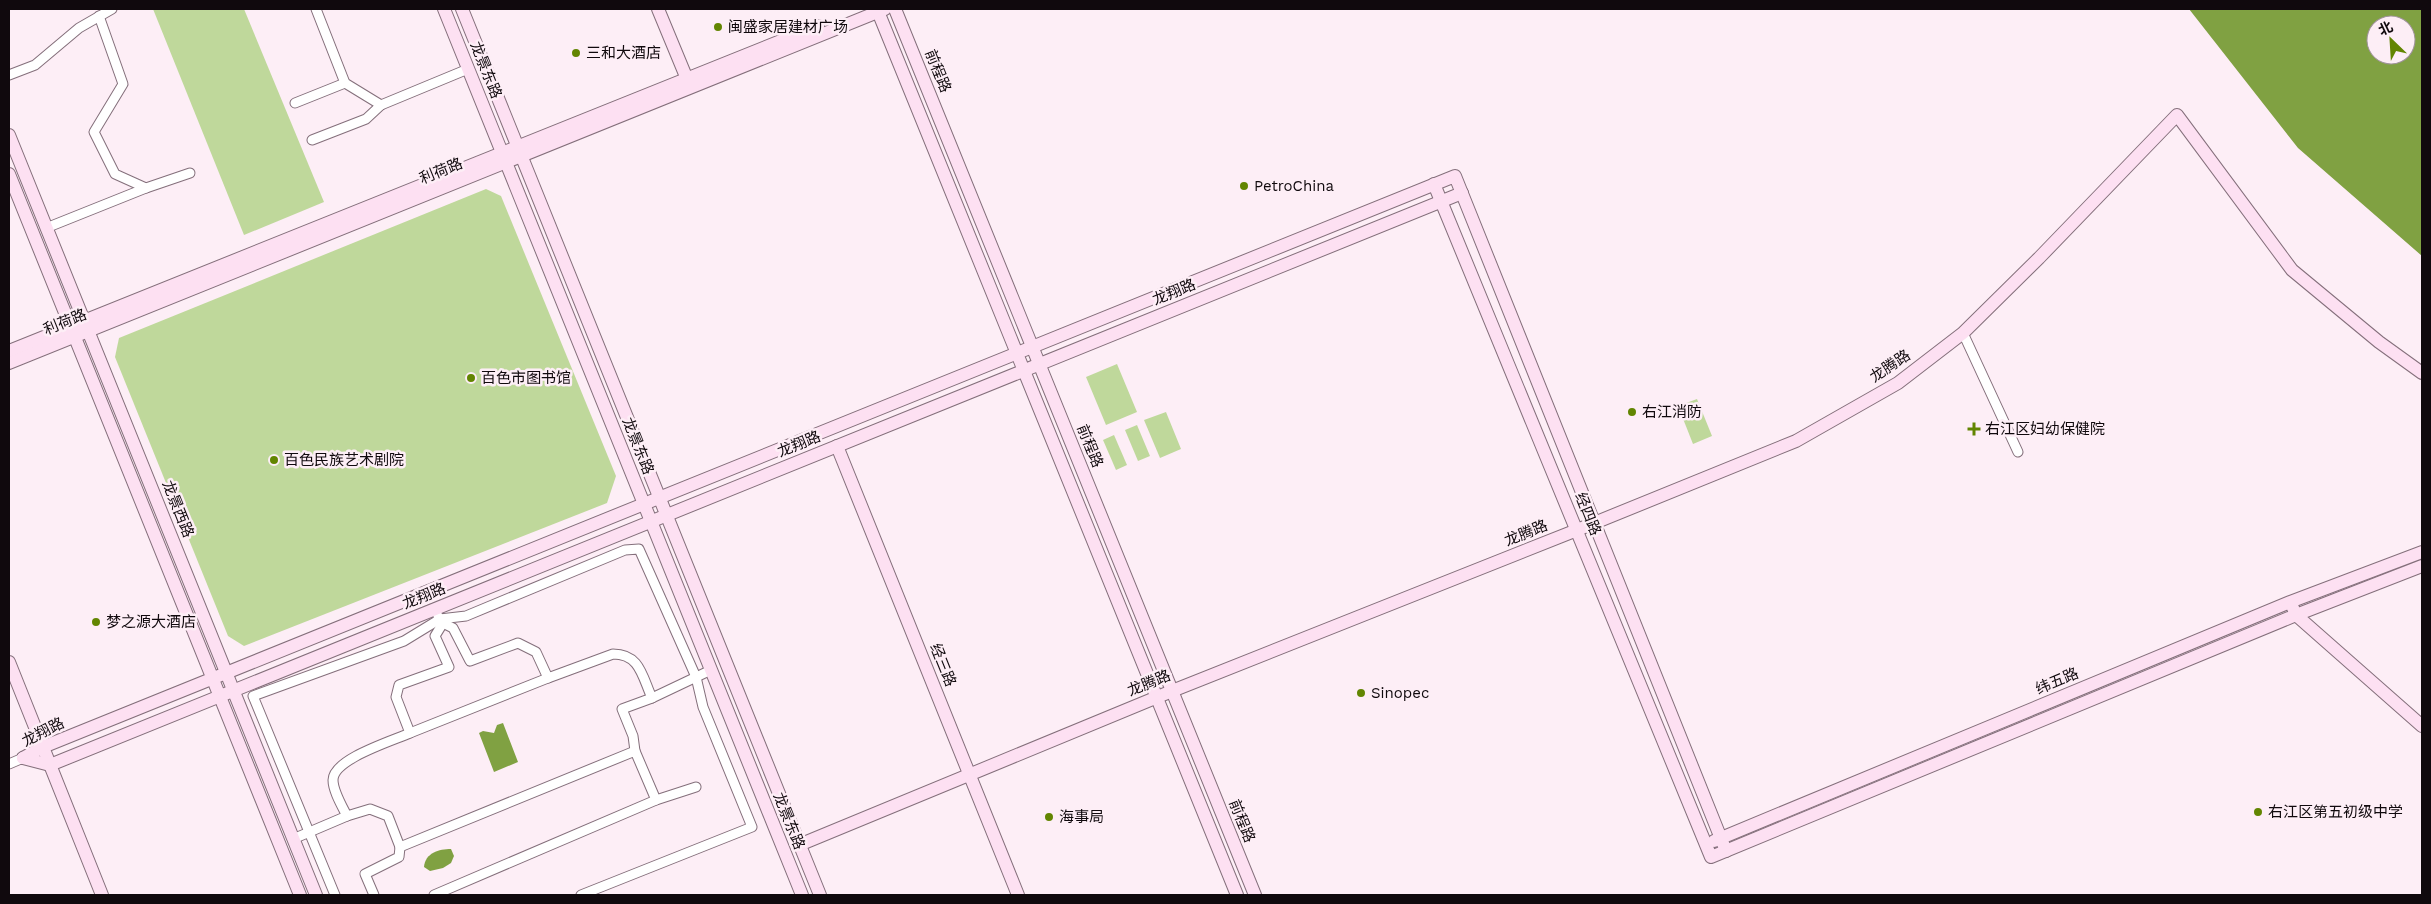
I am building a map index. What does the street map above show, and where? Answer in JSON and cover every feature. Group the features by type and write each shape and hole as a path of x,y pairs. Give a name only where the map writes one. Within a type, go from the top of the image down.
{"street":[{"path":"9,74 35,65 79,28 112,9"},
{"path":"316,9 345,83 380,105"},
{"name":"龙景东路","path":"444,9 802,895"},
{"name":"龙景东路","path":"462,9 820,895"},
{"path":"658,9 687,79"},
{"name":"利荷路","path":"9,351 86,326 504,158 687,79 862,9"},
{"name":"前程路","path":"895,9 1255,895"},
{"path":"880,10 1237,895"},
{"name":"利荷路","path":"519,151 880,10"},
{"path":"99,16 123,84 94,132 115,174 146,188"},
{"path":"312,140 366,119 380,105 468,69"},
{"path":"296,102 345,83"},
{"name":"龙腾路","path":"799,845 1172,691 1796,441 1898,383 1962,333 2039,258 2178,115 2292,270 2379,342 2422,373"},
{"name":"龙景西路","path":"9,135 316,895"},
{"path":"46,228 190,172"},
{"name":"龙景西路","path":"9,174 300,895"},
{"name":"龙翔路","path":"23,758 43,747 212,678 1454,176"},
{"name":"经四路","path":"1454,176 1726,851"},
{"name":"经四路","path":"1434,184 1711,857"},
{"name":"龙翔路","path":"23,758 50,764 233,690 439,617 651,521 1462,193"},
{"name":"利荷路","path":"9,363 72,331"},
{"path":"1962,333 2018,452"},
{"name":"经三路","path":"837,446 1018,895"},
{"path":"335,895 253,696 404,641 439,617 466,616 625,550 639,549 696,677 703,707 752,827 581,895"},
{"name":"纬五路","path":"1706,844 2290,602 2422,552"},
{"name":"纬五路","path":"1711,857 2296,615 2422,566"},
{"path":"2290,602 2296,615 2422,726"},
{"path":"439,617 454,628 470,661 518,643 536,652 548,678"},
{"path":"410,734 396,697 396,691 399,685 449,667 435,636 439,617"},
{"path":"347,816 333,780 336,770 345,761 548,678 614,654 624,654 631,656 636,663 652,698"},
{"path":"9,662 102,895"},
{"path":"656,800 635,751 633,736 622,709 652,698 711,670"},
{"path":"400,847 635,751"},
{"path":"9,764 23,758"},
{"path":"434,895 656,800 696,787"},
{"path":"293,839 347,816 370,809 388,816 400,847 399,857 365,874 374,895"}],"shaded area":[{"path":"153,9 244,9 324,202 244,235"},
{"path":"2189,9 2422,9 2422,256 2298,148"},
{"path":"486,189 501,196 616,476 607,503 244,646 228,636 115,357 119,338"},
{"path":"1117,364 1137,412 1106,425 1086,377"},
{"path":"1697,399 1712,436 1693,444 1678,406"},
{"path":"1166,412 1181,449 1160,458 1144,420"},
{"path":"1137,425 1150,456 1138,461 1125,430"},
{"path":"1114,435 1127,465 1116,470 1103,440"},
{"path":"503,723 518,762 494,772 479,733 483,731 494,733 497,725"},
{"path":"451,849 454,856 451,863 443,868 430,871 424,867 427,858 433,853"}],"place":[{"name":"闽盛家居建材广场","path":"718,27"},
{"name":"三和大酒店","path":"576,53"},
{"name":"PetroChina","path":"1244,186"},
{"name":"百色市图书馆","path":"471,378"},
{"name":"右江消防","path":"1632,412"},
{"name":"右江区妇幼保健院","path":"1974,429"},
{"name":"百色民族艺术剧院","path":"274,460"},
{"name":"梦之源大酒店","path":"96,622"},
{"name":"Sinopec","path":"1361,693"},
{"name":"右江区第五初级中学","path":"2258,812"},
{"name":"海事局","path":"1049,817"}]}
